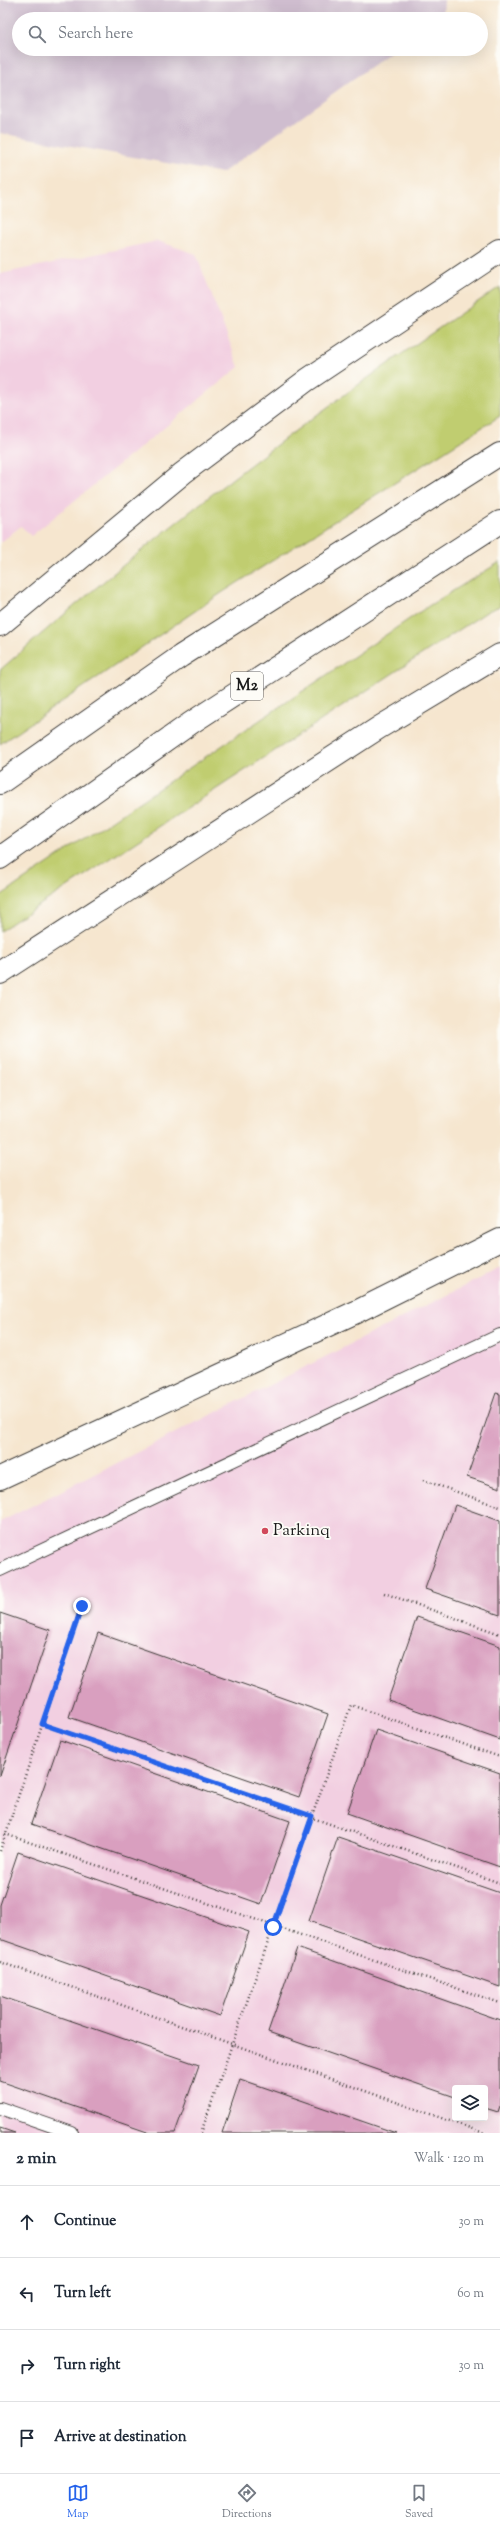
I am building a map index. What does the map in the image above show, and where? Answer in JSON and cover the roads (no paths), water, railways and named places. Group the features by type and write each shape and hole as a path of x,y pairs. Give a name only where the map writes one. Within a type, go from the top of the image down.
{"main road":[{"path":"0,625 183,473 307,380 500,251"},
{"path":"0,783 181,656 500,454"},
{"name":"M2","path":"0,858 191,723 500,522"},
{"path":"0,974 380,727 500,655"},
{"path":"0,1478 356,1312 500,1240"}],"lane":[{"path":"0,1570 500,1335"},
{"path":"0,2108 72,2133"}],"place":[{"name":"Parkinq","path":"265,1531"}]}
